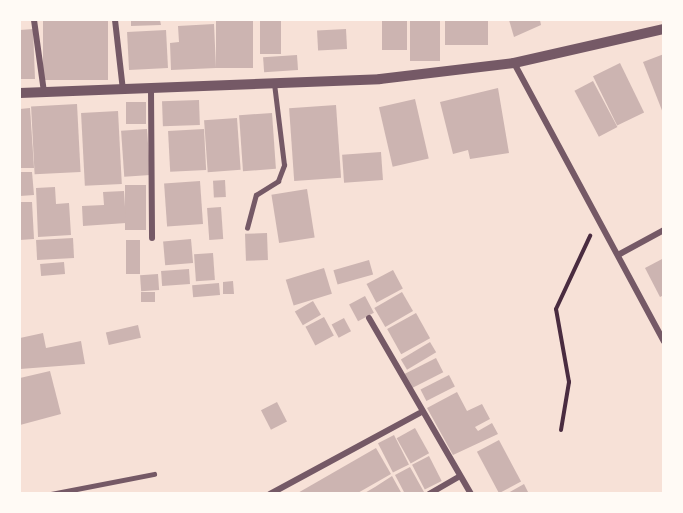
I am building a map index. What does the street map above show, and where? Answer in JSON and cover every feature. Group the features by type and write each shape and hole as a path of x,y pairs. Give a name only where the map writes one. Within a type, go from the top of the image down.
{"street":[{"path":"34,20 44,92"},
{"path":"115,20 123,90"},
{"path":"20,93 380,80 514,63 663,29"},
{"path":"514,63 663,341"},
{"path":"151,90 152,238"},
{"path":"618,255 663,230"},
{"path":"369,318 420,413 471,494"},
{"path":"270,494 420,413"},
{"path":"429,494 459,477"}],"lane":[{"path":"247,228 256,195 278,181 284,165 274,84"},
{"path":"51,494 154,474"}],"path":[{"path":"561,430 569,382 556,309 600,220"}],"building":[{"path":"43,20 108,20 108,80 43,80"},
{"path":"131,20 160,20 161,25 131,26"},
{"path":"216,20 253,20 253,68 216,68"},
{"path":"260,20 281,20 281,54 260,54"},
{"path":"382,20 407,20 407,50 382,50"},
{"path":"410,20 440,20 440,61 410,61"},
{"path":"445,20 488,20 488,45 445,45"},
{"path":"509,20 540,20 541,25 514,37"},
{"path":"214,24 216,68 171,70 170,43 179,42 178,26"},
{"path":"33,29 35,79 20,79 20,30"},
{"path":"346,29 347,49 318,50 317,31"},
{"path":"166,30 168,68 129,70 127,32"},
{"path":"664,54 664,113 663,113 643,62"},
{"path":"297,55 298,70 264,72 263,57"},
{"path":"620,63 644,112 617,126 593,76"},
{"path":"593,81 617,127 599,137 574,91"},
{"path":"498,88 509,153 470,159 468,150 453,154 440,102"},
{"path":"415,99 429,158 393,167 379,107"},
{"path":"199,100 200,125 163,126 162,101"},
{"path":"126,102 146,102 146,124 126,124"},
{"path":"77,104 81,172 35,174 31,106"},
{"path":"336,105 341,178 294,181 289,108"},
{"path":"30,108 34,168 20,168 20,109"},
{"path":"118,111 122,184 85,186 81,113"},
{"path":"272,113 276,169 243,171 239,115"},
{"path":"237,118 241,170 208,172 204,120"},
{"path":"147,129 150,175 124,177 121,131"},
{"path":"204,129 206,170 170,172 168,131"},
{"path":"381,152 383,180 344,183 342,155"},
{"path":"20,172 32,172 34,195 20,196"},
{"path":"225,180 226,197 214,198 213,181"},
{"path":"200,181 203,224 167,226 164,184"},
{"path":"125,185 146,185 146,230 125,230"},
{"path":"55,187 56,204 69,203 71,235 38,237 36,188"},
{"path":"307,189 315,237 279,243 271,195"},
{"path":"124,191 126,223 83,226 82,206 104,205 103,192"},
{"path":"20,202 32,202 34,239 20,240"},
{"path":"221,207 223,239 209,240 207,208"},
{"path":"267,233 268,260 246,261 245,234"},
{"path":"73,238 74,258 37,260 36,240"},
{"path":"191,239 193,263 165,265 163,241"},
{"path":"126,240 140,240 140,274 126,274"},
{"path":"213,253 215,280 196,281 194,254"},
{"path":"664,258 664,295 660,297 645,268"},
{"path":"369,260 373,274 338,285 333,270"},
{"path":"64,262 65,274 41,276 40,264"},
{"path":"324,268 332,294 294,306 286,280"},
{"path":"189,269 190,284 162,286 161,271"},
{"path":"393,270 403,289 376,303 367,284"},
{"path":"158,274 159,290 141,291 140,275"},
{"path":"233,281 234,294 223,294 223,282"},
{"path":"219,283 220,295 193,297 192,285"},
{"path":"141,292 155,292 155,302 141,302"},
{"path":"402,292 413,311 385,327 374,308"},
{"path":"365,296 374,313 358,321 349,304"},
{"path":"313,301 321,315 303,325 295,312"},
{"path":"416,313 430,338 401,354 387,329"},
{"path":"324,317 334,336 315,345 305,327"},
{"path":"344,318 351,331 339,338 332,325"},
{"path":"138,325 141,338 109,345 106,332"},
{"path":"43,333 46,348 81,341 85,364 20,369 20,338"},
{"path":"430,342 436,352 407,370 401,360"},
{"path":"436,358 443,372 411,389 404,374"},
{"path":"50,371 61,414 20,425 20,378"},
{"path":"449,375 455,387 426,401 420,390"},
{"path":"457,392 467,411 482,404 490,419 475,427 478,431 492,423 498,434 453,455 427,408"},
{"path":"277,402 287,422 271,430 261,410"},
{"path":"415,428 429,453 411,464 397,438"},
{"path":"394,435 409,464 393,473 378,443"},
{"path":"499,440 521,481 499,493 477,452"},
{"path":"376,448 391,474 356,494 296,494"},
{"path":"429,456 442,481 425,490 412,465"},
{"path":"410,467 424,492 420,494 405,494 395,475"},
{"path":"392,476 402,494 363,494 375,487"},
{"path":"524,484 529,494 506,494"}]}
